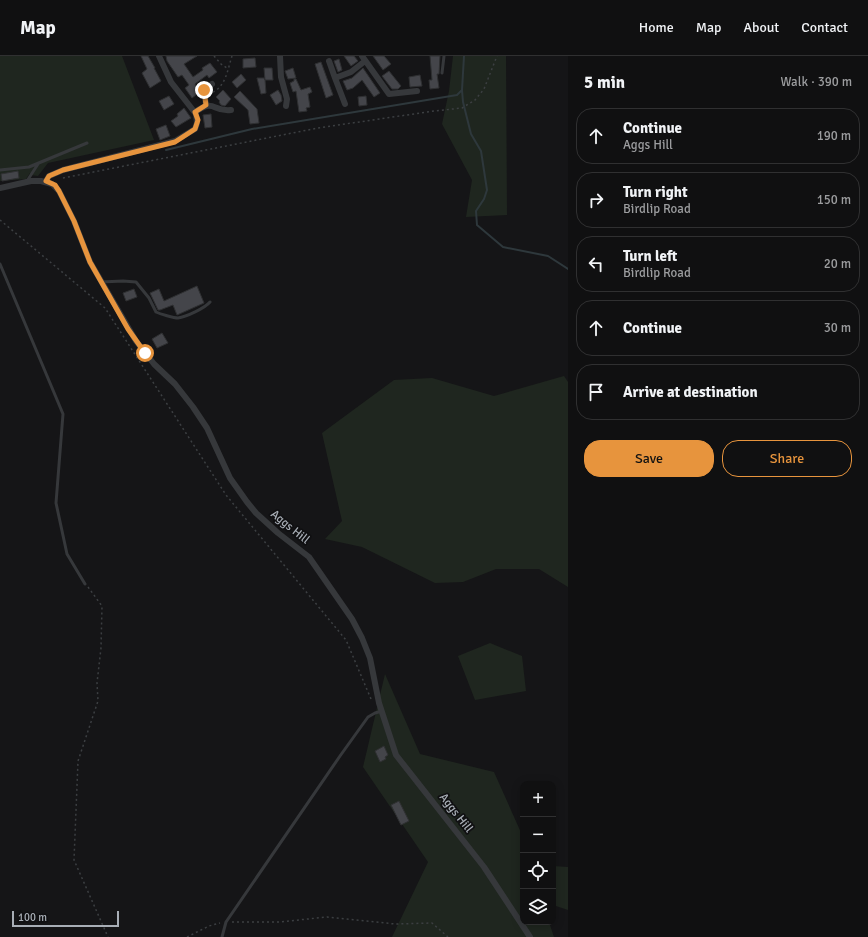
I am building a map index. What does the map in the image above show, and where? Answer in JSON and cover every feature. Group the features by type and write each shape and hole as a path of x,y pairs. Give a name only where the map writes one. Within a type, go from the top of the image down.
{"street":[{"path":"0,188 36,181 47,178 63,170 175,142 195,129 198,120 195,112 171,82 159,56"},
{"path":"280,56 281,77 287,99 286,106"},
{"path":"335,78 351,72 364,58 389,94 417,92"},
{"path":"329,60 345,104"},
{"path":"206,105 204,90 212,84"},
{"path":"195,112 206,105 214,106 222,111 232,110"},
{"name":"Aggs Hill","path":"47,178 59,191 74,221 90,262 136,341 154,364 184,395 200,417 230,478 256,513 278,533 309,557 352,619 370,658 379,703 396,755 484,867 530,937"}],"lane":[{"path":"442,73 444,56"},
{"path":"0,170 29,167 87,143"},
{"path":"26,182 38,163"},
{"path":"0,264 63,414 56,503 67,554 85,584"},
{"path":"101,282 136,282 149,298 156,312 175,318 206,307 210,302"},
{"path":"222,937 226,922 336,762 368,717 382,711"}],"path":[{"path":"214,56 221,64 228,68"},
{"path":"205,94 214,92 224,82 232,56"},
{"path":"60,178 318,128 462,108 475,100 484,89 497,56"},
{"path":"0,220 105,308 226,495 346,640 372,702 379,703"},
{"path":"85,584 102,606 101,648 97,683 98,701 78,761 74,860 108,937"},
{"path":"187,937 209,926 226,922 279,922 327,917 395,924 432,923 448,937"}],"shaded area":[{"path":"0,56 122,56 154,140 48,163 38,176 31,175 30,173 26,179 0,181"},
{"path":"453,56 506,56 507,215 466,217 472,180 442,124 449,91"},
{"path":"564,376 568,382 568,587 539,569 496,569 463,582 435,583 362,547 325,539 342,521 322,433 394,380 432,378 494,396"},
{"path":"490,643 522,656 526,691 475,700 458,656"},
{"path":"385,674 420,754 494,772 520,830 520,925 550,925 554,937 392,937 428,862 363,767"},
{"path":"556,866 568,867 568,910 556,906"}],"building":[{"path":"141,56 148,56 161,81 150,88 142,73 147,69"},
{"path":"166,56 197,56 184,64 193,77 203,70 202,68 210,63 217,72 209,78 207,75 195,84 200,92 192,98 185,88 189,85 182,75 178,77 167,61"},
{"path":"344,56 354,56 358,61 351,66"},
{"path":"373,56 384,56 391,64 383,70"},
{"path":"430,56 440,56 439,74 437,74 439,88 430,89 429,80 432,80"},
{"path":"255,58 256,67 243,68 243,59"},
{"path":"339,59 342,70 338,72 334,61"},
{"path":"321,62 333,95 326,98 315,64"},
{"path":"264,68 272,68 273,80 265,80"},
{"path":"293,68 296,78 288,79 285,71"},
{"path":"363,68 380,93 374,97 362,80 353,88 347,90 343,81 352,78"},
{"path":"389,71 401,86 398,89 392,89 382,76"},
{"path":"241,74 246,80 237,88 232,82"},
{"path":"420,75 422,86 410,87 409,77"},
{"path":"257,78 264,78 266,93 261,94"},
{"path":"294,79 296,79 301,90 310,87 312,92 308,94 310,107 306,108 307,111 299,112 296,91 293,92 290,83 294,81"},
{"path":"223,90 231,99 225,106 221,105 219,102 220,101 216,97"},
{"path":"278,90 282,101 276,105 270,95"},
{"path":"240,91 257,109 259,123 250,124 248,110 234,97"},
{"path":"169,96 174,104 164,110 159,101"},
{"path":"366,96 367,105 359,106 358,97"},
{"path":"184,108 191,118 176,127 171,121 178,116 177,114"},
{"path":"211,114 212,127 205,128 203,115"},
{"path":"166,125 170,136 160,140 156,129"},
{"path":"18,171 19,178 2,181 1,174"},
{"path":"197,286 204,303 177,315 173,305 158,310 150,293 159,289 164,301"},
{"path":"134,289 137,297 126,301 123,293"},
{"path":"162,333 168,343 157,348 152,339"},
{"path":"384,746 388,755 385,757 386,759 380,762 375,751"},
{"path":"399,801 409,821 401,825 391,805"}],"waterway":[{"path":"464,56 462,90 463,102 471,134 481,151 487,190 484,199 476,211 477,225 503,247 548,256 568,269"},
{"path":"166,150 252,129 457,95 462,90"}],"route":[{"path":"145,353 128,329 90,262 74,221 59,191 55,185 46,181 49,176 63,170 175,142 193,132 198,120 195,112 206,105 204,90"}]}
